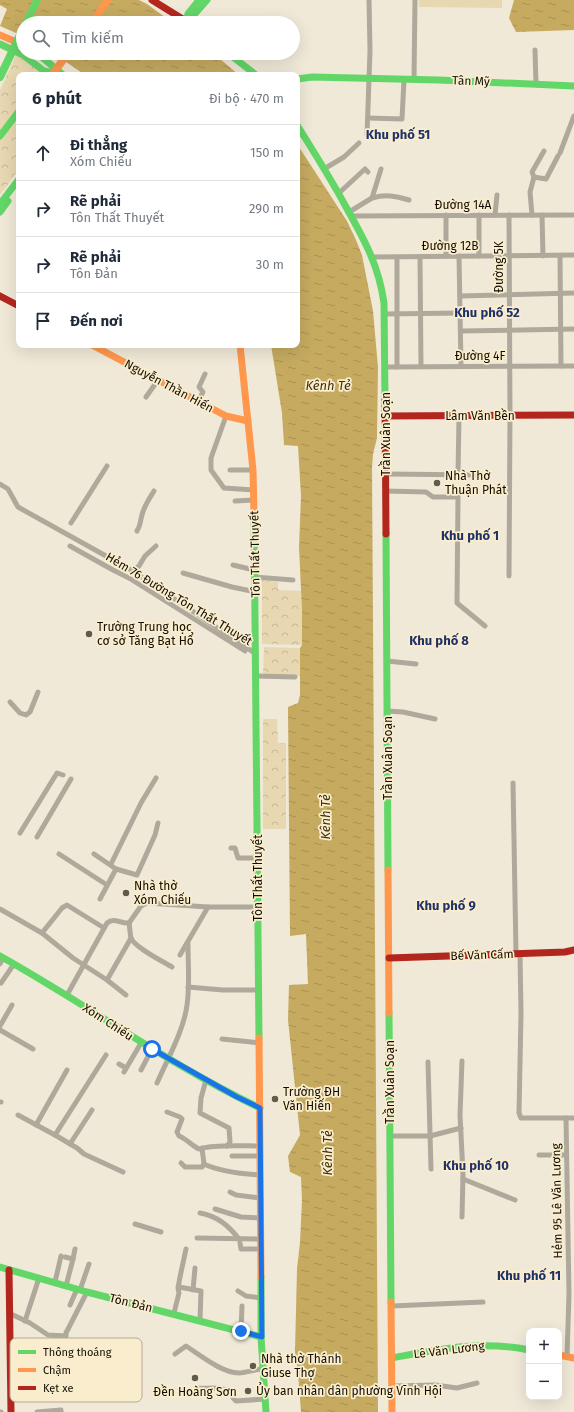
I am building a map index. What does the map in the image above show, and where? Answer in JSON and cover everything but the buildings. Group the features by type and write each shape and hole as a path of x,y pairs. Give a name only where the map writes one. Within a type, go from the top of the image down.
{"main road":[{"path":"29,16 37,0"},
{"path":"90,16 102,0"},
{"path":"96,16 108,0"},
{"path":"152,0 177,16"},
{"path":"188,16 200,0"},
{"path":"193,16 207,0"},
{"path":"0,35 16,42"},
{"path":"0,39 16,47"},
{"path":"0,44 16,52"},
{"path":"0,77 16,44"},
{"path":"30,60 46,72"},
{"path":"38,60 47,67 48,72"},
{"path":"45,60 59,72"},
{"path":"50,72 58,60"},
{"path":"51,72 62,60"},
{"path":"237,60 252,72"},
{"name":"Tân Mỹ","path":"300,79 312,77 414,79 574,86"},
{"path":"0,136 16,115"},
{"path":"0,144 16,123"},
{"name":"Trần Xuân Soạn","path":"300,130 339,193 373,257 383,293 385,314 392,1412"},
{"path":"0,204 16,183"},
{"path":"0,212 16,191"},
{"path":"0,296 16,304"},
{"name":"Nguyễn Thần Hiến","path":"98,348 226,416 248,421"},
{"name":"Tôn Thất Thuyết","path":"240,348 254,490 254,573 257,676 261,1298 266,1412"},
{"name":"Lâm Văn Bền","path":"385,416 574,415"},
{"name":"Bế Văn Cấm","path":"389,958 565,952 574,950"},
{"name":"Xóm Chiếu","path":"1,959 14,964 67,995 168,1059 260,1108"},
{"name":"Tôn Đản","path":"0,1268 262,1337"},
{"path":"9,1270 10,1338"},
{"name":"Lê Văn Lương","path":"392,1358 484,1345 526,1350"},
{"path":"11,1402 11,1412"}],"street":[{"path":"367,135 369,0"},
{"path":"414,79 415,0"},
{"path":"535,50 536,84"},
{"path":"368,118 402,118 404,80"},
{"path":"534,177 546,179 559,155 574,116"},
{"path":"324,169 344,157 359,143"},
{"path":"532,215 530,192 534,177 532,172 544,151"},
{"path":"339,193 366,169 368,172"},
{"path":"372,198 381,169"},
{"path":"495,215 497,195"},
{"path":"350,214 372,198 392,196 409,200"},
{"name":"Đường 14A","path":"350,214 574,214"},
{"path":"446,215 446,256"},
{"path":"478,215 479,256"},
{"name":"Đường 5K","path":"509,215 509,576"},
{"path":"542,215 543,256"},
{"name":"Đường 12B","path":"373,257 574,255"},
{"path":"459,256 461,366"},
{"path":"560,256 561,366"},
{"path":"397,257 397,367"},
{"path":"420,257 421,366"},
{"path":"460,296 574,293"},
{"path":"385,314 460,313"},
{"path":"461,331 574,329"},
{"name":"Đường 4F","path":"386,367 574,366"},
{"path":"198,401 203,392 199,387 206,374"},
{"path":"146,397 158,380"},
{"path":"226,416 211,458 211,470 224,488 254,490"},
{"path":"458,475 459,416"},
{"path":"71,523 107,466"},
{"path":"230,470 253,470"},
{"path":"386,474 481,475"},
{"path":"0,484 8,489 18,507 60,532 133,571 256,656"},
{"path":"137,530 140,526 142,514 147,502 154,491"},
{"path":"386,491 426,492 433,497 458,497 457,603 485,626"},
{"path":"234,500 254,500"},
{"name":"Hẻm 76 Đường Tôn Thất Thuyết","path":"70,546 129,578 256,656"},
{"path":"133,571 139,566 145,556 156,546"},
{"path":"233,565 254,573 293,580"},
{"path":"183,573 250,592 255,591"},
{"path":"387,661 416,664"},
{"path":"257,676 295,677"},
{"path":"10,702 20,713 26,715 30,712 38,692"},
{"path":"387,711 403,712 435,720"},
{"path":"20,833 57,773 63,775"},
{"path":"111,864 141,803 156,778"},
{"path":"37,837 71,780"},
{"path":"513,783 521,1014 519,1113 521,1118 530,1119 574,1118"},
{"path":"94,854 111,864 116,869 137,875 158,823"},
{"path":"231,848 235,848 238,858 258,858"},
{"path":"59,854 107,885"},
{"path":"100,899 116,869"},
{"path":"107,980 131,938 129,923 141,906 147,903 208,907 258,907"},
{"path":"42,933 62,908 67,905 104,928"},
{"path":"180,955 188,944 208,907"},
{"path":"0,909 42,933 73,958 107,980 126,995"},
{"path":"67,995 83,964 109,921 115,920 123,923 129,923"},
{"path":"131,938 134,943 145,951 172,967"},
{"path":"157,1083 182,1026 186,1011 188,987 188,944"},
{"path":"1,983 14,964"},
{"path":"188,987 223,990 259,990"},
{"path":"0,1026 12,1005"},
{"path":"0,1030 32,1049"},
{"path":"222,1039 260,1043"},
{"path":"120,1064 125,1070 141,1043"},
{"path":"141,1070 152,1049"},
{"path":"55,1135 106,1055"},
{"path":"462,1061 460,1115 463,1179 462,1217"},
{"path":"428,1062 431,1169"},
{"path":"36,1125 67,1070"},
{"path":"206,1080 201,1098 200,1113 229,1128 230,1142 227,1146"},
{"path":"70,1144 92,1110"},
{"path":"167,1112 182,1119 178,1132 179,1136 199,1150 202,1148 227,1146 260,1146"},
{"path":"18,1115 55,1135 84,1154 123,1172"},
{"name":"Hẻm 95 Lê Văn Lương","path":"566,1118 569,1294 567,1356"},
{"path":"391,1136 430,1136 461,1128"},
{"path":"202,1148 204,1164"},
{"path":"539,1155 566,1155"},
{"path":"232,1156 260,1156"},
{"path":"181,1164 185,1167 202,1166 204,1164"},
{"path":"204,1164 211,1168 242,1174 260,1175"},
{"path":"463,1179 515,1200"},
{"path":"230,1192 236,1195 261,1198"},
{"path":"215,1209 241,1217 261,1218"},
{"path":"200,1213 221,1220 239,1241 241,1249 261,1249"},
{"path":"134,1224 161,1232"},
{"path":"197,1238 239,1241 261,1239"},
{"path":"174,1313 186,1249"},
{"path":"66,1286 75,1250"},
{"path":"55,1282 63,1256 73,1259"},
{"path":"10,1313 48,1335 66,1336 89,1264"},
{"path":"193,1290 195,1268"},
{"path":"26,1321 39,1278"},
{"path":"179,1287 201,1291 200,1320"},
{"path":"70,1305 81,1290"},
{"path":"238,1291 246,1296 261,1298"},
{"path":"392,1306 483,1302"},
{"path":"241,1331 242,1306"},
{"path":"175,1354 186,1346 223,1370 242,1373 254,1369 263,1369"},
{"path":"392,1386 435,1385 458,1388 477,1383"},
{"path":"198,1388 225,1388 231,1392 236,1401 265,1398"},
{"path":"37,1412 61,1411"}],"green space":[{"path":"419,0 502,0 502,8 419,7"},
{"path":"16,55 16,60 26,60 40,72 16,72 16,173 0,195 0,90"},
{"path":"262,580 278,582 278,590 301,591 302,645 262,644"},
{"path":"264,647 300,648 300,676 263,675"},
{"path":"263,719 277,719 278,743 286,743 286,829 263,829"}],"water":[{"path":"0,0 139,0 163,16 16,16 16,33 0,26 7,9 0,5"},
{"path":"514,0 574,0 574,30 516,32 509,18"},
{"path":"63,60 221,60 235,72 81,72"},
{"name":"Kênh Tẻ","path":"300,149 347,221 362,255 373,311 378,367 377,438 373,454 372,468 378,1412 301,1412 295,1352 297,1269 302,1200 301,1177 290,1172 288,1156 300,1135 288,1020 289,985 308,984 306,934 290,936 288,707 298,703 300,695 300,648 302,645 299,547 301,496 298,446 284,445 282,413 271,348 300,348"}],"traffic: fast":[{"path":"29,16 37,0"},
{"path":"187,16 199,0"},
{"path":"193,16 207,0"},
{"path":"0,44 16,52"},
{"path":"0,77 16,44"},
{"path":"30,60 44,71 49,72"},
{"path":"45,60 59,72"},
{"path":"237,60 252,72"},
{"path":"300,79 312,77 439,80 574,86"},
{"path":"0,136 16,115"},
{"path":"300,130 359,230 375,265 384,303 385,399"},
{"path":"0,204 16,183"},
{"path":"0,212 8,201"},
{"path":"254,514 259,1038"},
{"path":"386,534 388,870"},
{"path":"0,956 193,1073 260,1108"},
{"path":"389,1013 391,1302"},
{"path":"0,1267 87,1292 261,1337"},
{"path":"261,1277 261,1337 266,1412"},
{"path":"392,1358 460,1347 494,1346 526,1350"}],"traffic: slow":[{"path":"96,16 108,0"},
{"path":"0,35 16,42"},
{"path":"54,72 63,60"},
{"path":"98,348 226,416 248,421"},
{"path":"240,348 253,470 254,514"},
{"path":"388,870 389,1013"},
{"path":"259,1038 261,1277"},
{"path":"391,1302 392,1412"},
{"path":"562,1356 574,1358"}],"traffic: jam":[{"path":"152,0 178,16"},
{"path":"0,296 16,304"},
{"path":"385,399 386,534"},
{"path":"385,416 574,415"},
{"path":"389,958 565,952 574,950"},
{"path":"9,1270 10,1341"},
{"path":"11,1402 11,1412"}],"place":[{"name":"Nhà Thờ Thuận Phát","path":"437,483"},
{"name":"Trường Trung học cơ sở Tăng Bạt Hổ","path":"89,634"},
{"name":"Nhà thờ Xóm Chiếu","path":"126,893"},
{"name":"Trường ĐH Văn Hiến","path":"275,1099"},
{"name":"Nhà thờ Thánh Giuse Thợ","path":"253,1366"},
{"name":"Đền Hoàng Sơn","path":"195,1378"},
{"name":"Ủy ban nhân dân phường Vĩnh Hội","path":"248,1391"}],"district":[{"name":"Khu phố 51","path":"398,134"},
{"name":"Khu phố 52","path":"487,312"},
{"name":"Khu phố 1","path":"470,535"},
{"name":"Khu phố 8","path":"439,640"},
{"name":"Khu phố 9","path":"446,905"},
{"name":"Khu phố 10","path":"476,1165"},
{"name":"Khu phố 11","path":"529,1275"}],"route":[{"path":"152,1049 237,1097 260,1108 262,1337 241,1331"}]}
